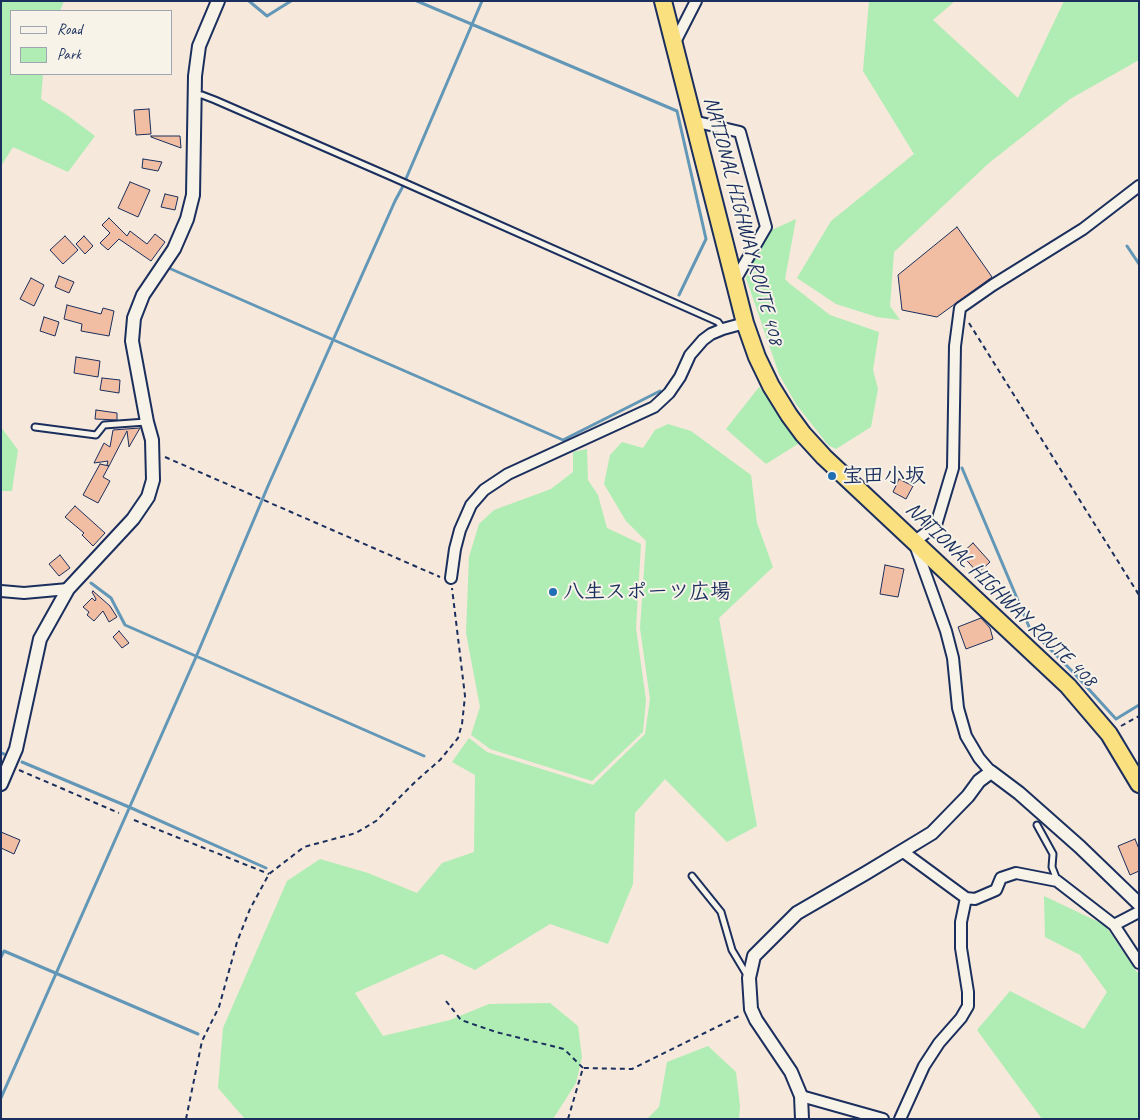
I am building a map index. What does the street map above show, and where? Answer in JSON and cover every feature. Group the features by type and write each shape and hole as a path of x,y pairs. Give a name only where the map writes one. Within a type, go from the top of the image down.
{"highway":[{"name":"NATIONAL HIGHWAY ROUTE 408","path":"663,1 744,323 771,386 803,434 824,457 1063,681 1108,734 1139,784"}],"street":[{"path":"1,784 16,748 40,639 68,589 133,519 148,497 153,480 154,459 152,440 132,341 134,318 143,295 174,249 187,219 192,195 194,95 198,46 218,1"},
{"path":"674,44 696,1"},
{"path":"693,121 740,132 766,226 734,282"},
{"path":"1139,186 1083,229 960,308 955,346 953,468 936,526 914,542 946,631 953,658 958,708 966,736 979,758 991,772 1019,793 1080,847 1139,904"},
{"path":"452,578 455,549 460,530 471,505 484,490 508,474 654,407 669,393 690,355 703,340 710,334 744,323"},
{"path":"1,591 24,594 68,589"},
{"path":"802,1119 801,1096 791,1072 751,1010 749,978 754,956 797,913 932,832 968,796 980,781 991,772"},
{"path":"902,851 966,898 975,899 996,890 1001,878 1016,873 1057,881 1114,925 1139,964"},
{"path":"900,1119 924,1066 939,1043 961,1018 968,1006 968,992 961,948 961,922 966,898"},
{"path":"1114,925 1139,912"},
{"path":"801,1096 883,1119"}],"lane":[{"path":"194,95 202,95 215,100 394,178 718,322 723,329"},
{"path":"35,427 96,435 104,425 147,422"},
{"path":"1037,825 1053,854 1052,867 1057,881"},
{"path":"692,876 721,912 732,950 749,978"}],"path":[{"path":"960,308 1139,595"},
{"path":"154,459 167,456 269,503 439,576 452,578 464,696 462,724 458,738 440,760 376,821 356,833 304,847 269,874 250,909 240,934 219,1007 202,1041 186,1119"},
{"path":"1108,734 1139,716"},
{"path":"10,766 118,813"},
{"path":"134,820 269,874"},
{"path":"446,1001 461,1020 496,1032 564,1049 584,1068 632,1069 751,1010"},
{"path":"568,1119 584,1068"}],"green space":[{"path":"1,1 64,1 60,10 10,10 10,75 43,75 41,99 95,136 68,172 13,147 1,166"},
{"path":"869,1 955,1 933,20 1018,98 1064,1 1139,1 1139,60 1070,99 989,163 894,252 890,306 900,320 877,317 836,304 797,278 831,221 914,154 863,71"},
{"path":"796,219 785,279 830,315 879,332 873,370 878,389 871,427 836,449 828,445 796,404 779,374 746,278 765,233"},
{"path":"759,387 801,442 766,464 726,429"},
{"path":"668,424 691,431 751,475 757,523 773,567 719,618 757,826 727,842 665,779 635,813 633,884 608,944 550,924 475,970 442,954 355,993 383,1036 450,1020 489,1004 550,1003 578,1026 582,1057 576,1083 553,1119 245,1119 218,1088 223,1028 287,881 320,859 368,873 417,893 442,863 474,852 475,775 452,762 469,738 487,752 593,785 645,734 650,699 640,628 646,541 626,521 604,484 610,455 622,442 643,448 655,430"},
{"path":"1,427 18,450 12,491 1,491"},
{"name":"八生スポーツ広場","path":"587,449 588,480 598,495 607,528 641,544 636,628 646,700 643,732 592,781 490,749 471,735 480,707 466,633 469,557 479,524 494,510 551,489 573,472 573,452"},
{"path":"1044,896 1105,925 1139,975 1139,1119 1042,1119 977,1030 1010,991 1084,1029 1107,992 1080,955 1045,937"},
{"path":"708,1046 736,1072 740,1106 739,1119 647,1119 659,1107 667,1062"}],"building":[{"path":"149,109 151,134 136,135 134,110"},
{"path":"180,136 181,148 151,137"},
{"path":"143,159 162,162 158,171 142,168"},
{"path":"130,182 150,190 138,217 118,208"},
{"path":"165,194 178,197 175,210 161,207"},
{"path":"109,218 127,236 130,231 147,244 155,234 165,242 151,261 119,239 108,250 100,243 110,233 102,225"},
{"path":"957,227 992,277 937,317 902,310 898,275"},
{"path":"65,236 78,250 63,264 50,250"},
{"path":"84,236 93,246 85,254 76,244"},
{"path":"59,276 74,282 69,293 55,287"},
{"path":"31,278 44,285 34,306 20,299"},
{"path":"67,305 101,314 103,308 114,311 109,336 81,331 82,324 64,319"},
{"path":"44,317 59,322 55,336 40,331"},
{"path":"76,357 100,361 98,377 74,373"},
{"path":"102,378 120,380 119,393 100,390"},
{"path":"96,410 117,413 117,420 95,419"},
{"path":"140,428 129,447 127,431 109,466 107,465 108,461 94,463 104,443 110,447 113,430"},
{"path":"100,464 109,466 103,477 110,481 98,503 83,495"},
{"path":"899,479 913,486 906,499 893,492"},
{"path":"75,506 105,533 93,546 82,535 84,533 65,517"},
{"path":"973,543 990,562 978,573 961,554"},
{"path":"60,555 70,568 59,576 49,564"},
{"path":"885,565 904,569 898,597 880,594"},
{"path":"93,591 110,606 117,617 109,622 103,611 94,621 87,615 89,612 83,607 92,598 95,601"},
{"path":"981,618 990,628 993,639 966,649 958,627"},
{"path":"119,631 129,643 122,648 113,637"},
{"path":"1,832 20,840 14,854 1,848"},
{"path":"1135,839 1139,849 1139,871 1130,875 1118,846"}],"waterway":[{"path":"249,1 267,16 291,1"},
{"path":"417,1 677,111 706,239 679,295"},
{"path":"1,1098 196,657 268,486 402,188 482,1"},
{"path":"1127,246 1139,264"},
{"path":"171,269 563,440 660,391"},
{"path":"962,468 1030,629 1116,719 1139,705"},
{"path":"91,583 111,598 125,625 424,756"},
{"path":"22,762 266,868"},
{"path":"1,957 4,951 198,1034"}],"place":[{"name":"宝田小坂","path":"832,476"},
{"name":"八生スポーツ広場","path":"553,592"}]}
